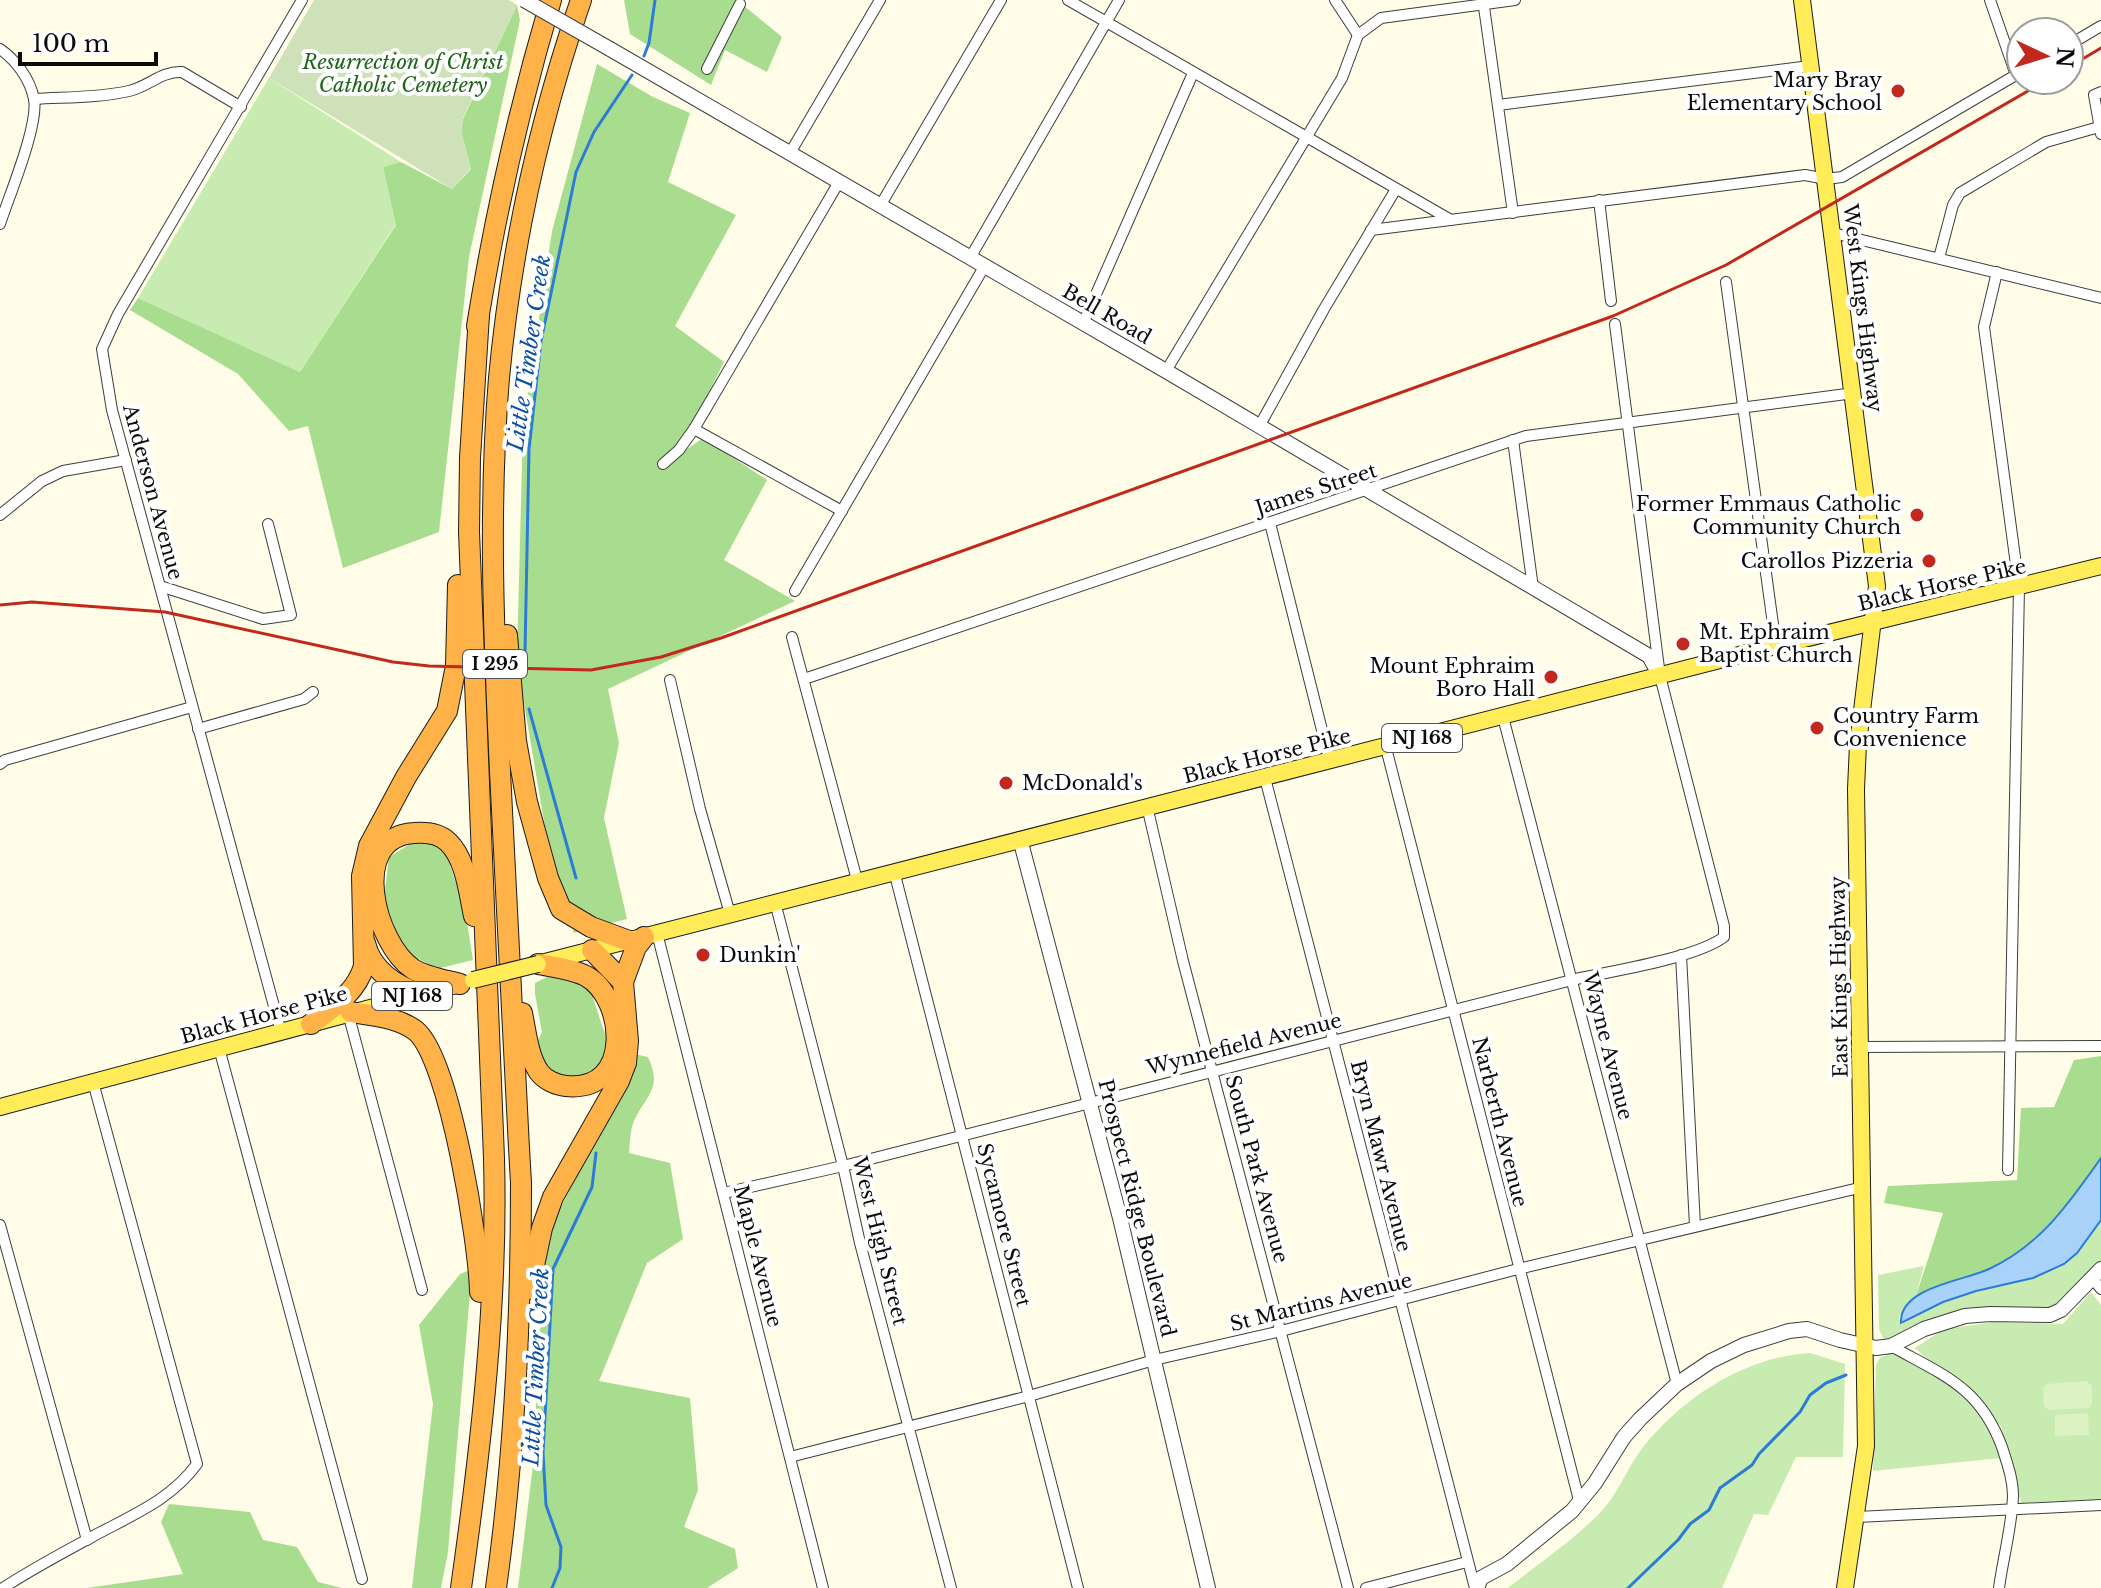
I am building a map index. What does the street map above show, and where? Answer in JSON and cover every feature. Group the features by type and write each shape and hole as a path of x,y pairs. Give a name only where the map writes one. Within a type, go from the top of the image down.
{"highway":[{"name":"I 295","path":"461,1588 474,1493 495,1257 469,476 479,315 510,149 551,0"},
{"name":"I 295","path":"496,1588 513,1455 519,1338 521,1183 492,574 493,473 502,352 521,228 537,151 581,0"},
{"path":"311,1024 340,1002 360,979 364,966 362,876 369,846 406,777 439,725 451,696 456,666 463,422 479,315"},
{"path":"493,473 516,741 527,802 548,878 561,909 591,927 643,937 623,982 628,1041 626,1063 619,1081 553,1197 542,1228 519,1338"},
{"path":"466,982 417,971 400,959 384,933 378,912 375,866 381,850 392,839 406,833 437,835 446,840 460,862 474,916 488,1039"},
{"path":"363,931 367,951 382,972 398,987 420,994"},
{"path":"508,933 531,1056 539,1071 559,1085 589,1086 603,1077 613,1058 617,1041 614,1016 601,991 586,976 538,964"},
{"path":"592,950 623,982"},
{"path":"350,1013 388,1018 418,1033 428,1047 441,1078 468,1185 480,1266 481,1323 488,1355"}],"main road":[{"name":"West Kings Highway","path":"1802,0 1877,586 1875,621"},
{"name":"Black Horse Pike","path":"643,937 1776,646 2101,567"},
{"name":"East Kings Highway","path":"1845,1588 1866,1446 1856,781 1875,621"},
{"name":"NJ 168","path":"538,964 643,937"},
{"name":"Black Horse Pike","path":"0,1107 538,964"}],"street":[{"name":"Anderson Avenue","path":"281,1032 126,460 103,368 102,349 106,337 302,0"},
{"name":"Bell Road","path":"524,0 1260,425 1649,656 1660,676"},
{"path":"790,153 880,0"},
{"path":"880,206 1001,0"},
{"path":"1068,0 1451,220"},
{"path":"970,258 1119,0"},
{"path":"1335,0 1358,35"},
{"path":"1166,371 1342,78 1358,35 1381,18 1515,0"},
{"path":"1990,0 2005,40"},
{"path":"1483,2 1513,213"},
{"path":"707,69 740,4"},
{"path":"0,49 17,63 34,99 33,122 0,224"},
{"path":"1498,105 1810,66"},
{"path":"34,99 126,92 173,72 182,72 241,107"},
{"path":"1083,324 1193,73"},
{"path":"1371,230 1805,175 1826,179 1842,177 2005,82"},
{"path":"1939,258 1953,205 1960,193 2046,142 2100,131 2098,94"},
{"path":"0,180 13,184"},
{"path":"663,464 679,450 694,429 839,182"},
{"path":"1260,425 1396,189"},
{"path":"1599,200 1611,301"},
{"path":"1833,233 2101,298"},
{"path":"795,591 984,267"},
{"path":"1997,272 1984,327 2019,587 2008,1170"},
{"path":"1726,282 1776,646"},
{"path":"1615,324 1660,676"},
{"name":"James Street","path":"804,679 1526,436 1854,393"},
{"path":"694,429 842,511"},
{"path":"1513,440 1533,588"},
{"path":"0,515 42,481 63,471 126,460"},
{"path":"1270,523 1330,762"},
{"path":"160,586 263,619 291,615 268,524"},
{"path":"792,637 857,880"},
{"name":"Wynnefield Avenue","path":"724,1193 843,1166 1212,1070 1681,955 1714,944 1724,937 1724,926 1660,676"},
{"path":"670,680 700,809 730,914"},
{"path":"198,729 304,699 313,692"},
{"path":"0,764 5,760 192,707"},
{"name":"Wayne Avenue","path":"1503,717 1677,1384"},
{"name":"Narberth Avenue","path":"1386,748 1580,1504"},
{"name":"Bryn Mawr Avenue","path":"1265,778 1476,1588"},
{"name":"South Park Avenue","path":"1147,806 1313,1464 1348,1588"},
{"name":"Prospect Ridge Boulevard","path":"1020,839 1090,1102 1208,1588"},
{"name":"Sycamore Street","path":"894,871 1078,1588"},
{"name":"West High Street","path":"775,902 860,1243 951,1588"},
{"name":"Maple Avenue","path":"643,937 724,1193 823,1588"},
{"path":"1681,955 1695,1226"},
{"path":"350,1013 422,1290"},
{"path":"1860,1047 2101,1046"},
{"path":"219,1048 362,1579"},
{"path":"3,1588 37,1566 158,1502 186,1480 197,1464 93,1082"},
{"name":"St Martins Avenue","path":"790,1457 1029,1396 1154,1360 1863,1187"},
{"path":"0,1225 87,1540"},
{"path":"1891,1346 1924,1329 1965,1316 2050,1315 2061,1310 2098,1279"},
{"path":"1476,1588 1481,1578 1507,1564 1580,1504 1624,1437 1677,1384 1711,1361 1744,1345 1789,1331 1807,1329 1891,1346 1951,1379 1982,1406 1995,1428 2008,1465 2013,1496 1999,1588"},
{"path":"1857,1517 2101,1505"},
{"path":"1366,1588 1467,1562"}],"green space":[{"name":"Resurrection of Christ Catholic Cemetery","path":"314,0 509,0 517,5 463,118 461,131 471,168 452,189 269,78"},
{"path":"624,0 737,0 782,37 767,72 725,50 711,85 630,34"},
{"path":"517,5 520,20 469,257 439,532 343,568 308,426 289,431 238,374 130,310 138,298 300,372 396,225 383,167 401,162 452,189 471,169 461,131 463,119"},
{"path":"597,64 653,97 690,113 668,182 736,215 675,326 724,362 676,457 703,438 767,480 724,560 795,601 608,689 619,743 604,818 627,919 573,933 577,919 556,892 517,656 523,426 552,231"},
{"path":"269,78 401,162 383,167 396,224 300,372 138,298"},
{"path":"420,838 445,850 465,910 473,960 436,969 402,949 384,899 389,857"},
{"path":"547,977 570,977 590,989 610,1049 648,1057 652,1068 653,1084 633,1125 629,1153 670,1163 683,1239 647,1263 599,1381 690,1398 698,1490 684,1527 735,1549 738,1568 707,1588 518,1588 533,1465 542,1285 541,1245 612,1109 601,1067 583,1083 558,1083 535,1046 542,1032 535,983"},
{"path":"2101,1056 2101,1158 2070,1203 2040,1237 2013,1257 1916,1296 1943,1213 1884,1203 1888,1186 2017,1180 2021,1108 2054,1107 2074,1060"},
{"path":"2101,1220 2101,1263 2049,1313 1989,1311 1893,1340 1883,1338 1879,1329 1878,1275 1924,1266 1916,1296 1899,1317 1901,1325 1955,1297 2032,1278 2054,1269 2075,1254"},
{"path":"472,1269 448,1552 441,1588 412,1588 433,1404 419,1325 460,1274"},
{"path":"2091,1292 2101,1305 2101,1499 2021,1503 2001,1426 1915,1348 1944,1329 1995,1322 2063,1324"},
{"path":"1810,1353 1845,1364 1843,1457 1796,1457 1768,1515 1754,1514 1722,1588 1508,1588 1599,1514 1643,1447 1696,1396 1739,1371 1762,1362"},
{"path":"1890,1353 1929,1371 1960,1392 1983,1419 2001,1458 1873,1471 1876,1365 1880,1358"},
{"path":"2086,1381 2092,1386 2092,1404 2089,1408 2048,1410 2044,1406 2043,1388 2047,1384"},
{"path":"2088,1413 2089,1435 2055,1436 2055,1415"},
{"path":"169,1504 250,1512 263,1540 297,1547 318,1582 342,1588 87,1588 183,1574 161,1522"}],"water":[{"path":"2101,1158 2101,1220 2077,1253 2064,1264 2033,1278 1943,1302 1901,1323 1903,1311 1921,1293 1989,1269 2024,1248 2065,1207"}],"waterway":[{"name":"Little Timber Creek","path":"644,56 649,43 655,0"},
{"name":"Little Timber Creek","path":"525,652 529,449 541,341 576,172 594,132 632,75"},
{"name":"Little Timber Creek","path":"529,709 576,878"},
{"name":"Little Timber Creek","path":"552,1588 560,1568 561,1547 546,1505 543,1453 553,1269 592,1187 596,1153"},
{"path":"1628,1588 1678,1540 1690,1524 1709,1510 1720,1488 1752,1465 1800,1412 1810,1395 1826,1383 1846,1375"}],"railway":[{"path":"2085,58 2101,48"},
{"path":"0,605 32,602 165,612 393,662 429,666 591,670 661,657 1613,316 1726,265 2019,96"}],"place":[{"name":"Mary Bray Elementary School","path":"1898,91"},
{"name":"Former Emmaus Catholic Community Church","path":"1917,515"},
{"name":"Carollos Pizzeria","path":"1929,561"},
{"name":"Mt. Ephraim Baptist Church","path":"1683,644"},
{"name":"Mount Ephraim Boro Hall","path":"1551,677"},
{"name":"Country Farm Convenience","path":"1817,728"},
{"name":"McDonald's","path":"1006,783"},
{"name":"Dunkin'","path":"703,955"}]}
